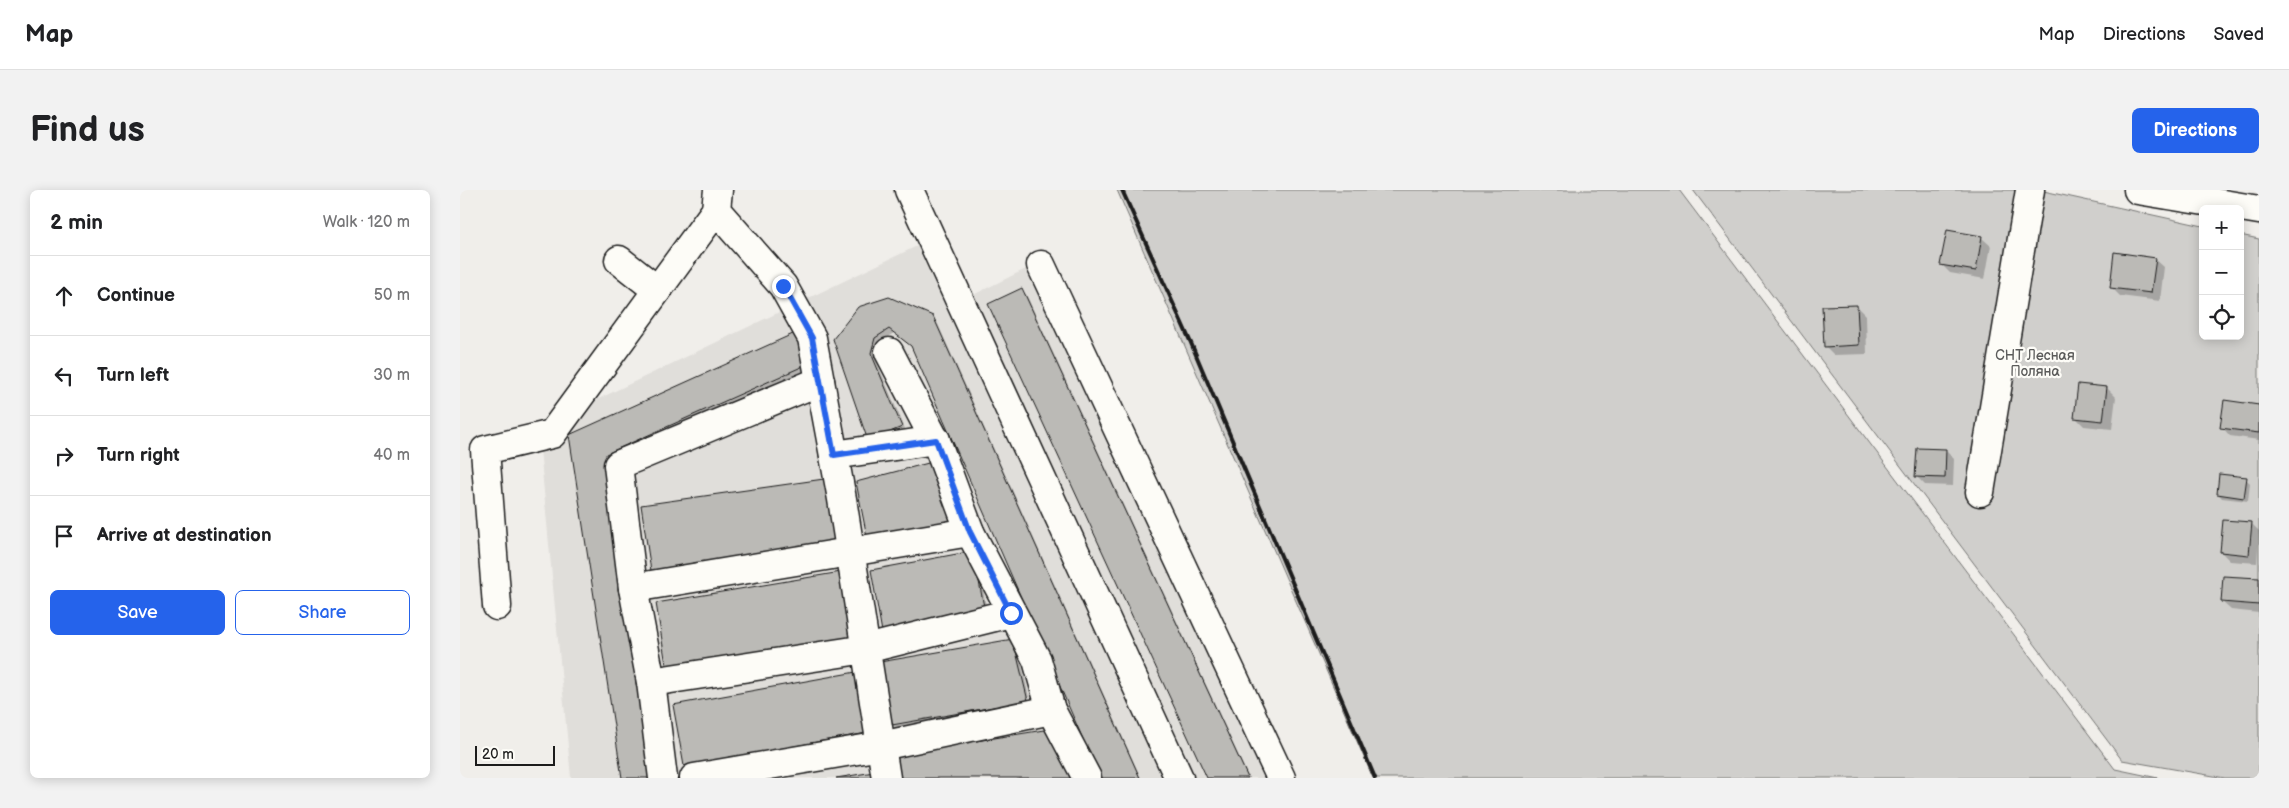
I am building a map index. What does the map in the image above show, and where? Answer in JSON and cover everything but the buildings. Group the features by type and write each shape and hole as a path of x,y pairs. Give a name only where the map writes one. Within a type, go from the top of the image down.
{"street":[{"path":"910,190 1179,778"},
{"path":"1980,492 2030,190"},
{"path":"2138,190 2259,210"},
{"path":"496,606 485,450 552,434 657,290 717,200 783,286 812,338 834,455 886,778"},
{"path":"619,260 657,290"},
{"path":"1041,265 1281,778"},
{"path":"890,352 936,440 970,532 1037,660 1051,710 1087,778"},
{"path":"663,778 651,682 632,588 618,465 820,381"},
{"path":"834,455 936,440"},
{"path":"632,588 970,532"},
{"path":"651,682 866,649 1011,613"},
{"path":"694,778 881,746 1051,710"}],"shaded area":[{"path":"917,246 947,308 1052,256 1294,778 571,778 538,428"}],"green space":[{"path":"1117,190 1679,190 2115,769 2158,778 1373,778"},
{"name":"СНТ Лесная Поляна","path":"1693,190 2039,190 2199,225 2199,340 2244,340 2244,236 2259,239 2259,778 2225,778 2122,760"}],"railway":[{"path":"1122,190 1191,343 1375,778"}],"route":[{"path":"783,286 812,338 834,455 936,440 970,532 1011,613"}]}
